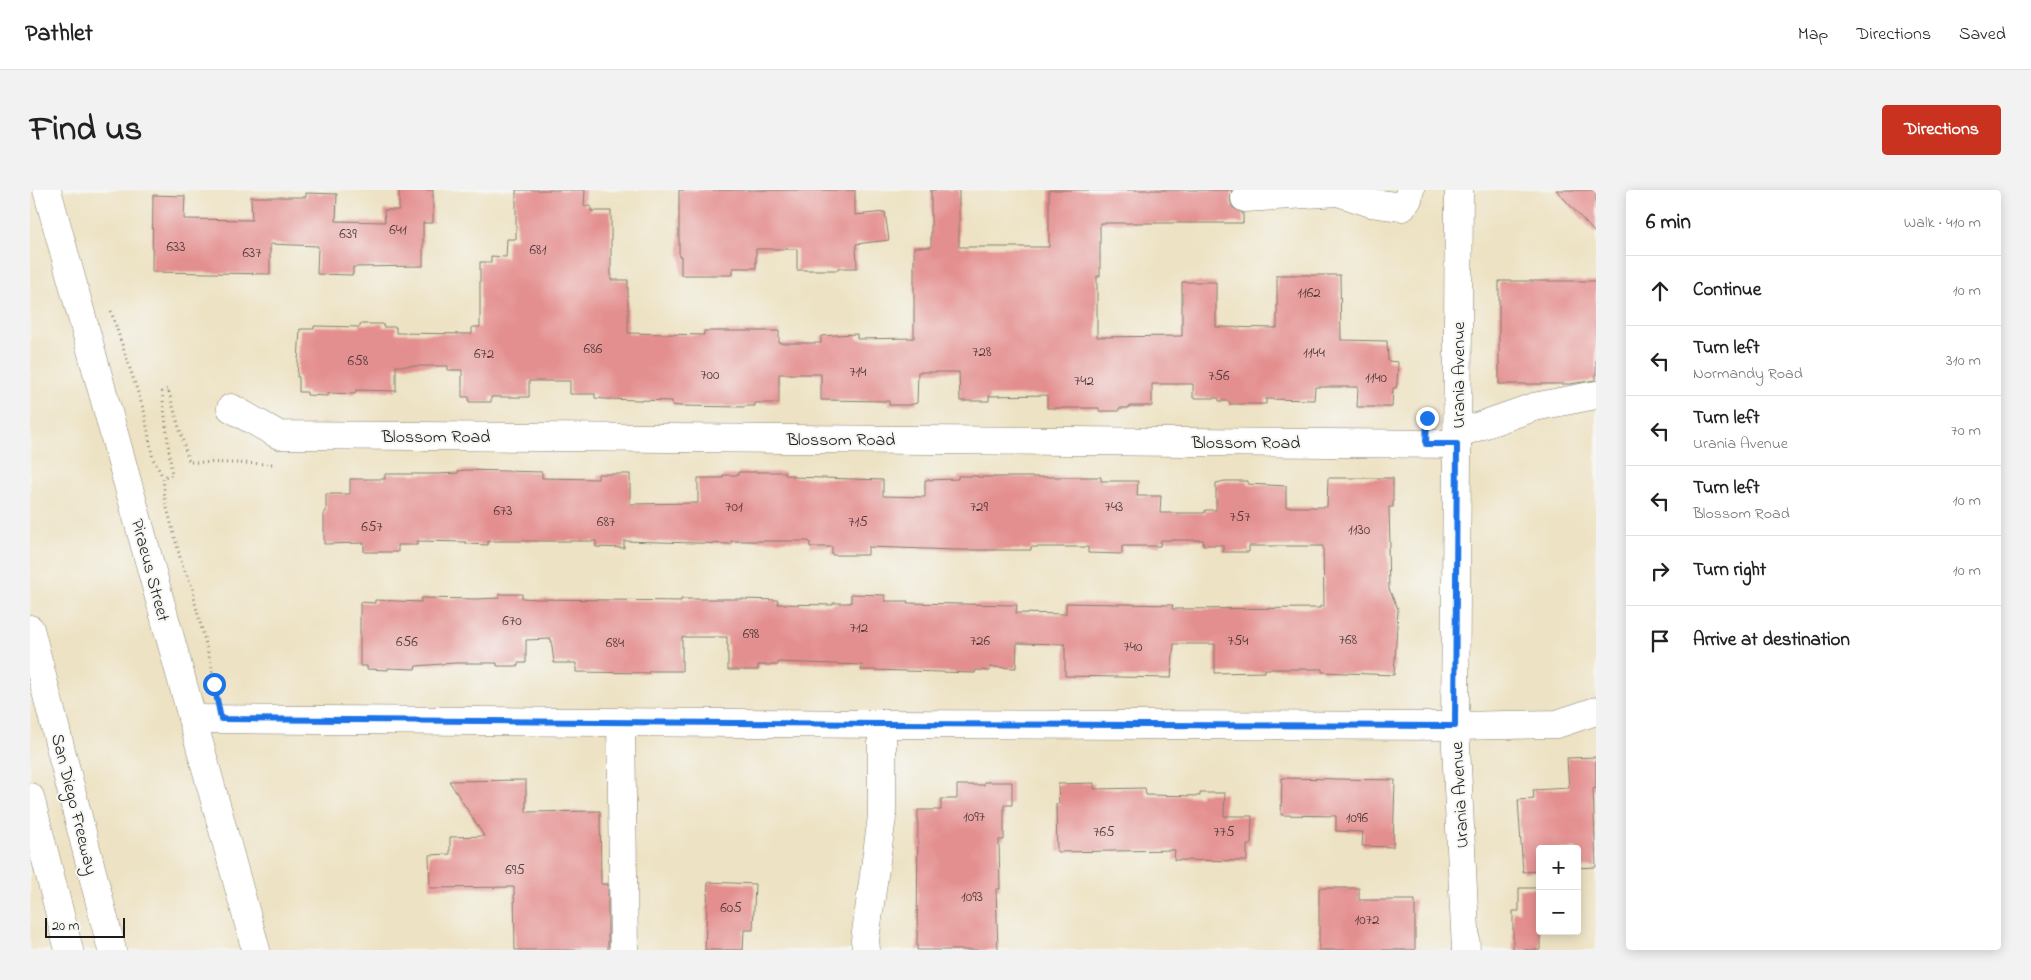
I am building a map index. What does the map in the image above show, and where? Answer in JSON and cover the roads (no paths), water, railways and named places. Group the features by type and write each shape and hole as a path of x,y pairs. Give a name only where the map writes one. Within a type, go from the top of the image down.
{"main road":[{"name":"Piraeus Street","path":"47,190 256,950"},
{"path":"1245,198 1338,192 1371,203 1402,207 1408,199 1410,190"},
{"name":"Urania Avenue","path":"1459,190 1455,726 1466,950"},
{"name":"Blossom Road","path":"231,408 279,435 1457,439 1534,407 1596,395"},
{"name":"San Diego Freeway","path":"30,630 112,950"},
{"path":"192,719 1455,726 1557,724 1596,712"},
{"path":"621,721 624,950"},
{"path":"866,950 865,940 882,817 882,724"},
{"path":"30,797 69,950"}]}
